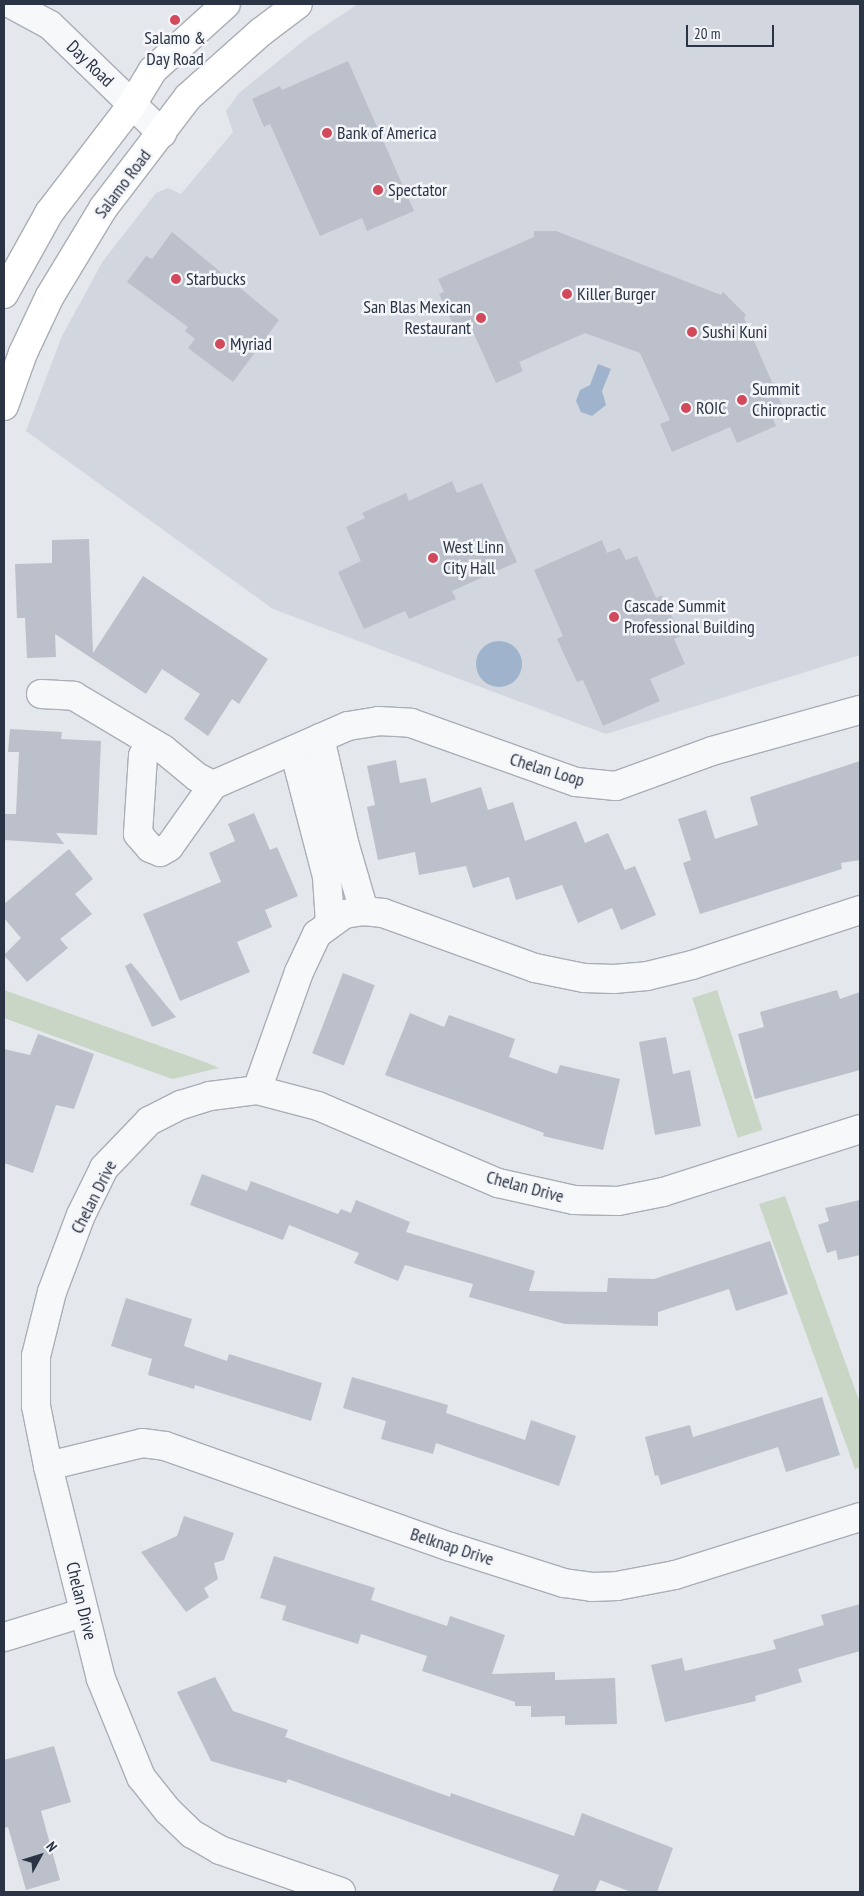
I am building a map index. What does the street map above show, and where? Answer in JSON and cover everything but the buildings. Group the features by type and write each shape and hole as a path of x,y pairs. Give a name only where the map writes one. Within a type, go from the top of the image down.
{"main road":[{"path":"4,294 49,213 131,106 153,70 226,4"},
{"name":"Salamo Road","path":"4,406 39,319 84,236 188,97 261,32 298,4"}],"street":[{"name":"Day Road","path":"11,4 50,26 109,80 131,106 162,133"},
{"path":"41,694 74,696 152,743 196,778 212,785 169,847 160,852 150,848 138,834 143,756 152,743"},
{"name":"Chelan Loop","path":"212,785 348,726 378,721 411,723 576,782 616,786 712,752 860,710"},
{"path":"320,738 347,854 364,911"},
{"path":"294,750 327,877 330,923"},
{"path":"257,1090 299,972 317,934 345,914 364,911 382,913 535,968 584,978 614,979 647,976 692,964 860,910"},
{"name":"Chelan Drive","path":"341,1892 277,1882 192,1834 150,1789 141,1777 121,1732 82,1613 36,1406 36,1356 52,1292 81,1215 104,1168 149,1121 181,1105 210,1096 257,1090 318,1106 498,1183 574,1200 618,1201 663,1192 860,1129"},
{"name":"Belknap Drive","path":"48,1466 142,1443 165,1446 420,1537 564,1583 592,1587 617,1586 675,1575 860,1517"},
{"path":"4,1637 82,1613"}],"shaded area":[{"path":"358,4 860,4 860,655 606,734 273,609 26,431 62,336 103,261 156,193 168,188 181,194 233,132 226,111 239,93 307,38"}],"green space":[{"path":"4,990 219,1068 172,1079 4,1018"},
{"path":"717,990 762,1130 738,1138 692,998"},
{"path":"785,1196 860,1403 860,1467 855,1469 759,1204"}],"water":[{"path":"598,364 611,369 602,391 606,405 592,416 581,412 576,401 580,390 590,385"},
{"path":"499,641 512,645 518,651 522,664 518,677 512,683 499,687 486,683 480,677 476,664 480,651 486,645"}],"place":[{"name":"Salamo & Day Road","path":"175,20"},
{"name":"Bank of America","path":"327,133"},
{"name":"Spectator","path":"378,190"},
{"name":"Starbucks","path":"176,279"},
{"name":"Killer Burger","path":"567,294"},
{"name":"San Blas Mexican Restaurant","path":"481,318"},
{"name":"Sushi Kuni","path":"692,332"},
{"name":"Myriad","path":"220,344"},
{"name":"Summit Chiropractic","path":"742,400"},
{"name":"ROIC","path":"686,408"},
{"name":"West Linn City Hall","path":"433,558"},
{"name":"Cascade Summit Professional Building","path":"614,617"}]}
